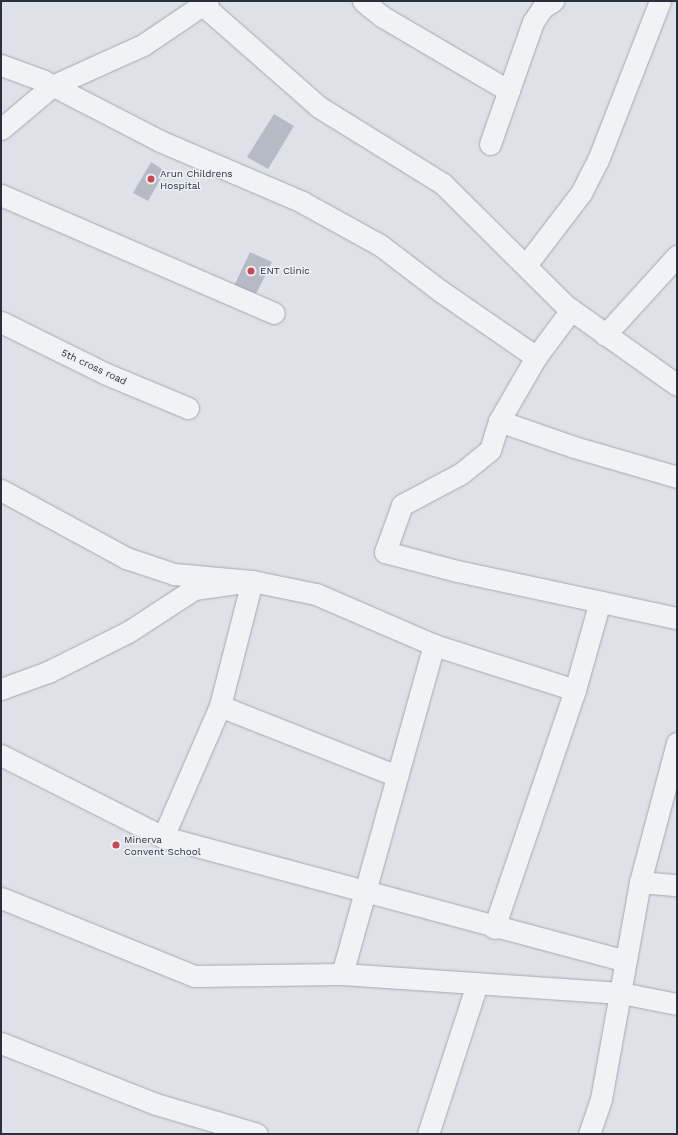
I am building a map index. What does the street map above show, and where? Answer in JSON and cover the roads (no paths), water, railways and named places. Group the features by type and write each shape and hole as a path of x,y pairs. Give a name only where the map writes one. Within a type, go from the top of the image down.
{"street":[{"path":"363,1 383,17 509,91"},
{"path":"490,144 533,22 543,7 553,1"},
{"path":"526,265 581,192 598,160 660,1"},
{"path":"1,129 52,86 143,45 206,4 319,107 443,184 569,308 605,335 677,384"},
{"path":"1,65 52,86 160,141 302,202 374,242 536,357"},
{"path":"1,195 274,313"},
{"path":"605,335 677,256"},
{"path":"569,308 536,357 499,421 490,450 460,474 402,505 385,552 457,571 677,618"},
{"name":"5th cross road","path":"1,322 104,373 188,408"},
{"path":"499,421 574,447 677,477"},
{"path":"1,490 126,558 174,574 252,580 316,594 434,645 575,690"},
{"path":"1,689 48,672 128,632 194,589 252,580"},
{"path":"163,837 220,706 252,580"},
{"path":"494,928 575,690 600,601"},
{"path":"342,974 364,890 434,645"},
{"path":"220,706 397,776"},
{"path":"589,1134 601,1099 640,882 676,751"},
{"path":"1,755 163,837 364,890 494,928 626,961"},
{"path":"640,882 677,885"},
{"path":"1,898 194,976 342,974 621,993 677,1004"},
{"path":"428,1134 477,984"},
{"path":"1,1043 156,1104 258,1134"}],"place":[{"name":"Arun Childrens Hospital","path":"151,179"},
{"name":"ENT Clinic","path":"251,271"},
{"name":"Minerva Convent School","path":"116,845"}]}
